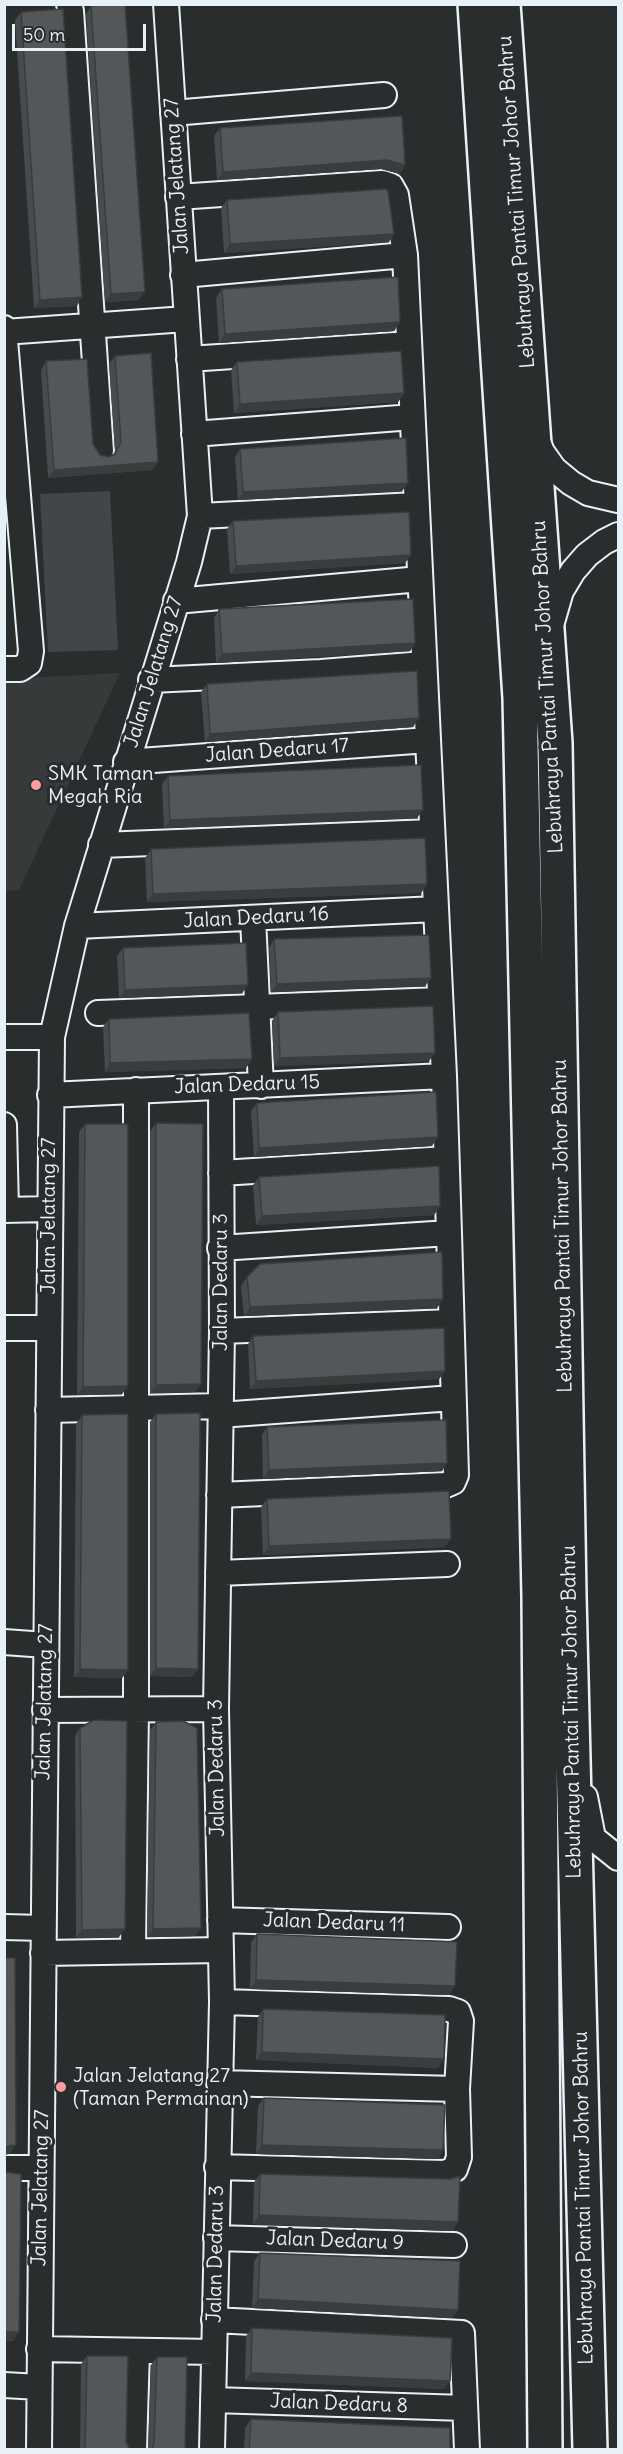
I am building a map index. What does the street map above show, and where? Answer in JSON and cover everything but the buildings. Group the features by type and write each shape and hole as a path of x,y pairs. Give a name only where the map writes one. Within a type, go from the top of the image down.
{"highway":[{"name":"Lebuhraya Pantai Timur Johor Bahru","path":"475,4 520,698 539,1596 545,2450"},
{"name":"Lebuhraya Pantai Timur Johor Bahru","path":"503,4 555,755 572,1736 590,2450"}],"street":[{"path":"69,4 101,451"},
{"name":"Jalan Jelatang 27","path":"39,2450 52,1037 77,926 189,562 200,516 166,4"},
{"path":"173,113 384,95"},
{"path":"178,197 387,184 395,190 405,255 444,1076 449,1233 456,1475 453,1482 446,1485 219,1495"},
{"path":"183,275 405,255"},
{"path":"4,669 20,669 29,663 32,651 5,331 186,319"},
{"path":"189,359 409,344"},
{"path":"194,434 412,417"},
{"path":"532,429 542,452 555,469 571,483 588,493 618,500"},
{"path":"200,516 416,505"},
{"path":"548,641 554,609 573,571 587,555 618,534"},
{"path":"176,601 420,579"},
{"path":"151,680 321,672 424,664"},
{"name":"Jalan Dedaru 17","path":"126,762 428,740"},
{"path":"101,845 432,832"},
{"name":"Jalan Dedaru 16","path":"77,926 436,909"},
{"path":"253,918 261,1086"},
{"path":"98,1013 440,1000"},
{"path":"4,1037 52,1037"},
{"name":"Jalan Dedaru 15","path":"50,1095 444,1076"},
{"name":"Jalan Dedaru 3","path":"212,2450 222,2002 216,1709 222,1330 221,1087"},
{"path":"133,1950 136,1708 136,1090"},
{"path":"4,1125 5,1210 49,1209"},
{"path":"221,1173 446,1158"},
{"path":"220,1248 449,1233"},
{"path":"222,1330 451,1322"},
{"path":"4,1328 48,1328"},
{"path":"48,1410 135,1406 220,1410 453,1398"},
{"path":"218,1573 447,1564"},
{"path":"4,1642 46,1645"},
{"path":"45,1710 216,1709"},
{"path":"572,1736 593,1838 618,1858"},
{"name":"Jalan Dedaru 11","path":"220,1920 448,1927"},
{"path":"4,1927 43,1928"},
{"path":"43,1953 221,1950"},
{"path":"217,2167 445,2173 455,2169 459,2157 457,2089 461,2021 458,2012 449,2009 222,2002"},
{"path":"219,2083 457,2089"},
{"path":"4,2168 41,2168"},
{"name":"Jalan Dedaru 9","path":"216,2238 454,2245"},
{"path":"214,2320 462,2333 467,2450"},
{"path":"39,2349 214,2352"},
{"path":"134,2450 137,2351"},
{"path":"4,2385 39,2387"},
{"name":"Jalan Dedaru 8","path":"213,2400 465,2408"}],"shaded area":[{"path":"110,491 118,650 48,652 40,494"},
{"name":"SMK Taman Megah Ria","path":"120,673 19,890 5,891 5,679"}],"place":[{"name":"SMK Taman Megah Ria","path":"36,785"},
{"name":"Jalan Jelatang 27 (Taman Permainan)","path":"61,2087"}]}
